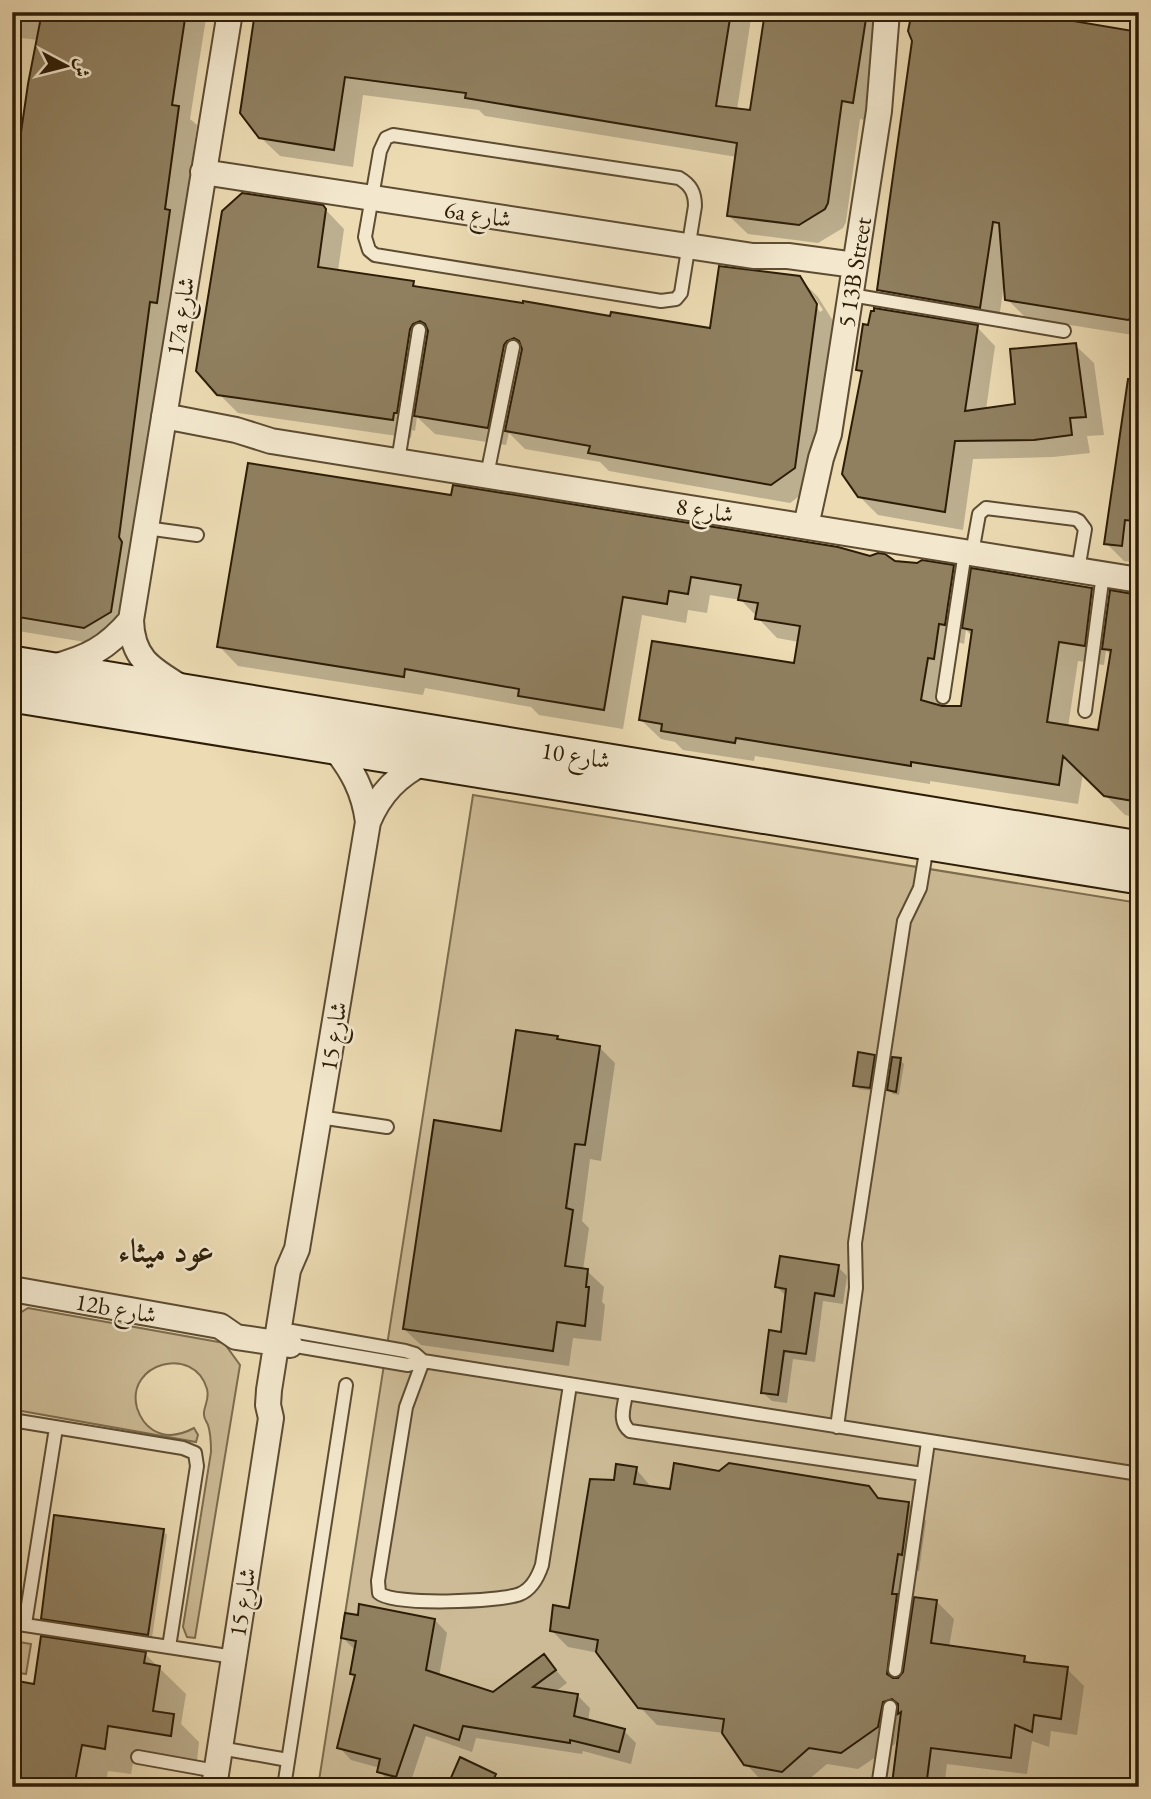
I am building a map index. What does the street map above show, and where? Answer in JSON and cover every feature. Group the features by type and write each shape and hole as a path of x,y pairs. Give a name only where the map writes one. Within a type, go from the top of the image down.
{"main road":[{"name":"شارع 10","path":"12,663 1139,848"},
{"name":"شارع 10","path":"12,695 1139,877"}],"street":[{"name":"17a شارع","path":"188,691 153,671 143,660 136,648 131,620 230,12"},
{"name":"5 13B Street","path":"813,527 821,458 829,434 880,111 887,12"},
{"name":"5 13B Street","path":"880,111 903,12"},
{"name":"6a شارع","path":"203,172 753,256 788,256 853,279"},
{"name":"شارع 8","path":"162,424 236,430 271,441 1139,580"},
{"path":"46,669 87,657 114,639 131,620"},
{"name":"شارع 15","path":"332,746 358,782 368,821"},
{"name":"شارع 15","path":"216,1769 271,1418 281,1400 284,1337 302,1263 297,1250 368,821 383,793 395,780 426,761"},
{"name":"12b شارع","path":"12,1289 220,1326 236,1322 284,1337"}],"lane":[{"path":"393,135 679,178 687,183 695,197 681,293 676,299 661,301 374,255 369,250 365,237 372,198 382,144 393,135"},
{"path":"853,279 1064,331"},
{"path":"398,461 419,330"},
{"path":"487,475 513,347"},
{"path":"943,697 969,552 979,514 986,508 1079,521 1085,529 1078,570"},
{"path":"146,528 197,535"},
{"path":"1085,711 1103,574"},
{"path":"837,1427 856,1288 855,1243 904,921 920,888 927,842"},
{"path":"319,1116 387,1127"},
{"path":"284,1337 405,1351 415,1354 423,1361 1139,1474"},
{"path":"423,1361 407,1407 377,1581 379,1593 389,1599 431,1602 486,1600 521,1594 531,1587 542,1565 570,1385"},
{"path":"284,1787 346,1385"},
{"path":"625,1394 622,1420 630,1431 923,1474"},
{"path":"12,1420 183,1448 195,1453 197,1466 169,1647"},
{"path":"56,1427 19,1624 234,1657"},
{"path":"895,1670 928,1442"},
{"path":"878,1787 890,1707"},
{"path":"138,1757 216,1769 288,1760"}],"shaded area":[{"path":"473,795 1139,903 1139,1787 318,1787"},
{"path":"28,1308 224,1343 240,1365 195,1638 187,1637 183,1627 211,1452 210,1432 204,1415 207,1389 200,1375 189,1367 176,1363 163,1365 150,1370 141,1380 136,1392 138,1411 150,1428 168,1435 194,1428 198,1435 196,1442 16,1410 12,1407 12,1318"},
{"path":"14,1641 31,1644 26,1674 12,1672"}],"building":[{"path":"42,12 186,12 172,105 179,106 165,209 170,210 157,303 150,302 119,537 122,542 111,612 84,628 12,616 12,194 28,84"},
{"path":"255,12 731,12 716,106 750,110 765,12 867,12 853,103 842,101 828,203 825,209 799,225 727,216 737,143 465,98 466,93 345,77 334,150 259,138 240,113"},
{"path":"912,12 1020,12 1139,32 1139,312 1128,320 1005,300 999,223 993,222 980,308 877,290 912,41 908,31"},
{"path":"242,193 323,205 326,209 318,267 414,281 413,286 610,316 611,312 710,328 719,266 800,276 817,304 795,468 771,485 588,453 590,446 505,431 522,349 519,341 514,338 504,345 488,428 414,416 428,331 420,321 410,329 397,413 394,413 393,420 217,395 196,371 222,211"},
{"path":"874,308 978,325 965,411 1015,404 1010,349 1076,343 1086,417 1070,418 1072,435 1034,440 955,441 945,512 858,497 842,474 862,371 856,370 863,324 868,325"},
{"path":"1128,379 1139,380 1139,485 1134,521 1125,520 1122,546 1104,544"},
{"path":"248,463 451,495 453,485 838,547 870,556 885,554 895,561 917,563 922,560 954,565 945,625 939,624 934,659 928,658 921,700 942,706 961,706 972,630 962,628 971,568 1092,588 1085,646 1059,642 1047,722 1098,730 1111,650 1102,649 1110,590 1139,595 1139,802 1104,796 1063,756 1059,785 911,762 911,766 736,738 735,743 661,731 662,724 639,720 652,641 794,663 800,626 755,619 758,603 738,600 741,585 691,577 688,594 669,591 667,604 623,597 604,710 518,696 519,689 405,669 404,677 217,647"},
{"path":"516,1030 600,1046 585,1145 575,1144 566,1208 573,1210 565,1266 588,1269 585,1326 557,1322 553,1351 403,1329 434,1120 501,1131"},
{"path":"858,1052 875,1055 870,1088 853,1086"},
{"path":"892,1057 901,1058 896,1092 887,1090"},
{"path":"780,1256 839,1265 834,1296 815,1293 806,1354 784,1351 778,1395 761,1393 769,1330 781,1332 786,1289 775,1287"},
{"path":"674,1463 719,1471 729,1463 869,1486 878,1498 909,1502 902,1555 898,1554 892,1594 897,1594 887,1674 898,1678 903,1672 914,1597 937,1600 931,1643 1025,1656 1024,1662 1068,1667 1061,1719 1034,1715 1032,1732 1015,1725 1011,1758 931,1748 926,1787 911,1787 892,1784 901,1712 898,1714 898,1704 892,1699 883,1702 878,1727 841,1753 809,1748 782,1772 744,1765 722,1733 724,1719 638,1708 596,1652 598,1640 550,1631 553,1605 569,1608 590,1479 614,1480 616,1464 637,1467 634,1484 670,1489"},
{"path":"54,1515 164,1529 148,1635 41,1619"},
{"path":"359,1604 435,1619 426,1670 493,1692 544,1654 556,1670 533,1687 578,1694 574,1716 625,1729 619,1752 570,1740 570,1743 463,1726 459,1740 414,1725 396,1777 377,1772 380,1759 337,1748 355,1675 350,1674 356,1641 341,1638 345,1613 358,1615"},
{"path":"41,1636 146,1652 144,1663 160,1666 153,1711 174,1714 171,1736 108,1726 105,1749 82,1745 74,1787 12,1787 12,1680 34,1684"},
{"path":"460,1757 496,1774 490,1787 447,1787"}],"district":[{"name":"عود ميثاء","path":"166,1251"}]}
